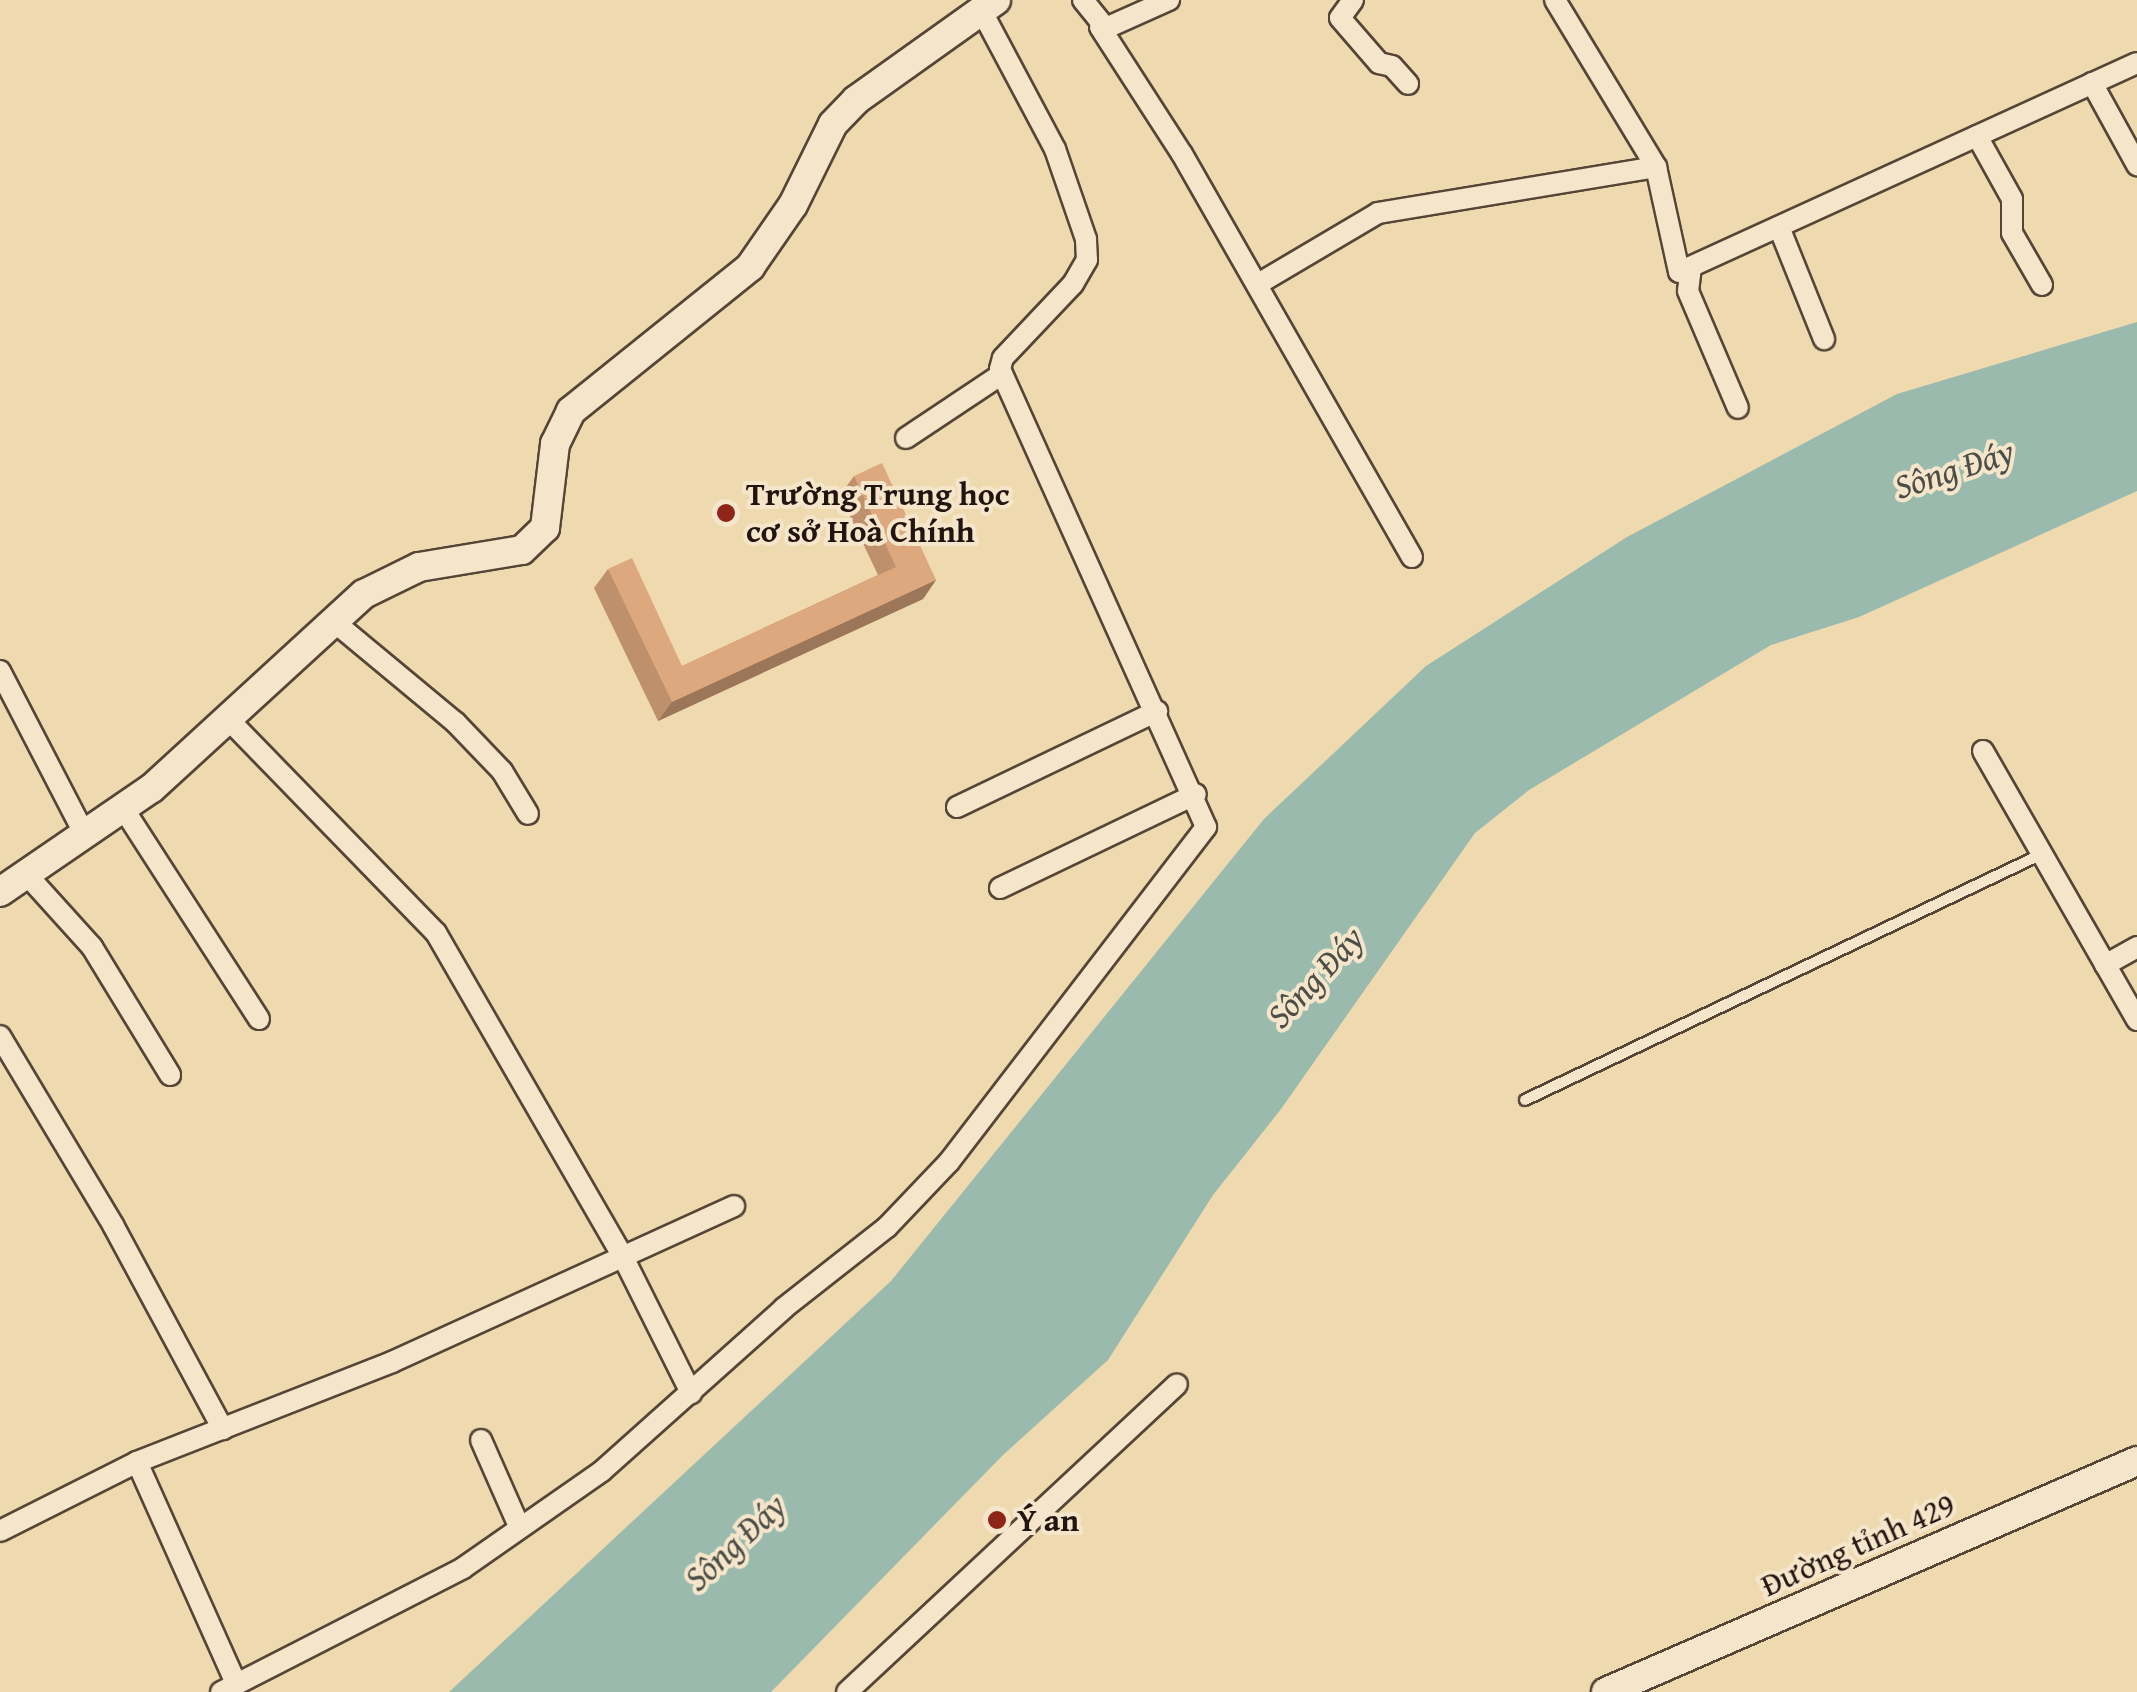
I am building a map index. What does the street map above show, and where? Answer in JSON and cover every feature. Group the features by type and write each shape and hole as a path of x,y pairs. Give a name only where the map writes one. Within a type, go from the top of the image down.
{"street":[{"path":"1083,0 1258,284 1412,557"},
{"path":"1100,27 1169,0"},
{"path":"1353,0 1340,18 1408,84"},
{"path":"1554,0 1656,167 1680,272 2137,63"},
{"path":"0,892 123,808 228,720 364,594 420,568 522,550 545,528 555,444 571,410 750,267 793,204 833,124 856,100 988,5 1056,149 1086,239 1087,260 1073,284 1003,358 1002,374 1196,794 1206,821 1203,832 949,1162 887,1227 602,1471 428,1588 228,1688 137,1462"},
{"path":"2092,84 2137,165"},
{"path":"1977,136 2012,199 2012,232 2042,285"},
{"path":"1258,284 1378,213 1656,167"},
{"path":"1779,227 1824,338"},
{"path":"1691,267 1688,290 1738,408"},
{"path":"906,438 1002,374"},
{"path":"332,620 455,722 502,771 528,814"},
{"path":"0,671 85,836"},
{"path":"956,807 1157,711"},
{"path":"228,720 436,933 622,1253 690,1393"},
{"path":"1983,751 2137,1020"},
{"path":"1000,888 1196,794"},
{"path":"123,808 260,1019"},
{"path":"27,875 92,947 170,1076"},
{"path":"2104,964 2137,948"},
{"path":"0,1036 113,1224 223,1429"},
{"path":"0,1531 137,1462 392,1362 622,1253 734,1206"},
{"path":"847,1692 1178,1384"},
{"path":"481,1440 519,1526"},
{"name":"Đường tỉnh 429","path":"1606,1692 2137,1461"}],"lane":[{"path":"1525,1100 2042,853"}],"water":[{"name":"Sông Đáy","path":"2137,322 2137,491 1859,617 1771,645 1529,790 1475,833 1281,1109 1213,1195 1108,1360 1003,1455 771,1692 449,1692 891,1281 1264,819 1426,666 1627,537 1897,394"}],"building":[{"path":"882,463 936,580 672,702 608,569 632,558 682,666 896,567 854,476"}],"place":[{"name":"Trường Trung học cơ sở Hoà Chính","path":"726,513"},
{"name":"Ý an","path":"997,1520"}]}
